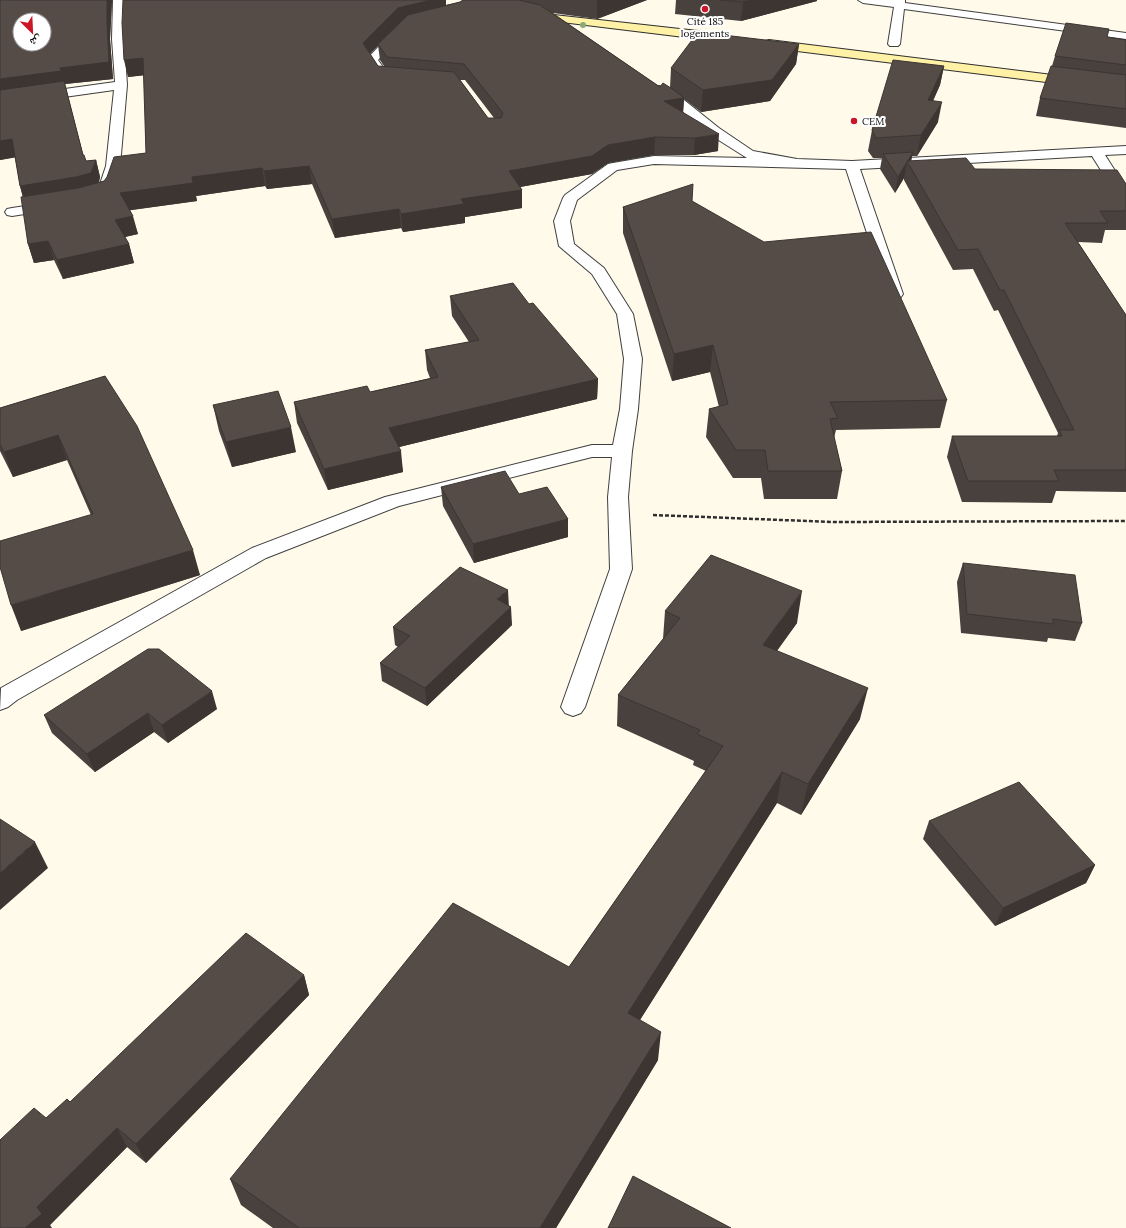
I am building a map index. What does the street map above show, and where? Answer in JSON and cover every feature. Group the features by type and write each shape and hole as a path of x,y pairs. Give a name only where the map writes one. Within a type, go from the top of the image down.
{"main road":[{"path":"474,1 545,17 737,40"},
{"path":"761,42 1126,88"}],"street":[{"path":"96,197 103,195 113,166 121,84 118,39 119,0"},
{"path":"462,10 474,1"},
{"path":"545,17 572,34"},
{"path":"400,79 384,78 372,60 404,27 411,25"},
{"path":"645,82 679,103 714,131 749,154 796,163"},
{"path":"0,102 121,84"},
{"path":"573,707 621,569 618,497 622,451 629,409 633,359 625,314 598,271 567,246 562,221 570,198 613,167 654,160 852,165 1126,150"},
{"path":"1096,152 1126,199"},
{"path":"852,165 901,310"},
{"path":"12,212 62,204"},
{"path":"0,701 9,694 259,553 392,501 592,451 622,451"}],"lane":[{"path":"863,0 900,2 1126,36"},
{"path":"894,44 900,2"}],"path":[{"path":"618,497 653,515 833,522 1126,521"}],"building":[{"path":"0,0 107,0 109,62 60,68 61,71 0,79"},
{"path":"123,0 431,0 398,8 363,43 378,66 454,72 488,118 501,118 503,113 464,64 387,57 378,44 408,15 463,0 519,0 540,5 660,87 663,83 674,90 684,98 664,101 719,134 695,138 655,137 608,145 592,156 509,171 522,190 461,199 464,204 401,214 399,209 332,219 309,166 264,171 262,168 192,177 193,183 120,193 133,216 115,220 129,244 57,260 48,241 28,244 21,197 78,188 104,181 107,177 114,157 146,153 143,58 124,60 122,23"},
{"path":"720,0 752,0 743,2"},
{"path":"1066,23 1109,29 1107,37 1126,40 1126,65 1055,56"},
{"path":"698,32 799,44 772,80 703,90 671,68"},
{"path":"893,60 944,66 928,100 942,102 921,135 876,138 872,130"},
{"path":"1051,66 1126,75 1126,109 1040,98"},
{"path":"64,81 83,155 86,161 96,160 91,173 76,177 20,186 12,139 0,141 0,90"},
{"path":"913,152 898,177 883,154"},
{"path":"966,158 975,169 1117,170 1126,184 1126,211 1100,211 1108,223 1065,223 1126,315 1126,470 1054,470 1059,481 968,481 952,436 1062,436 1059,430 1074,430 1004,290 1000,290 978,249 958,250 907,161"},
{"path":"693,184 692,201 764,242 871,232 947,400 830,402 838,418 830,419 842,471 768,471 765,450 736,450 709,409 728,404 713,345 674,354 623,207"},
{"path":"513,283 529,304 533,303 598,379 389,428 401,451 324,469 294,402 367,386 370,392 438,377 425,350 479,340 450,296"},
{"path":"105,376 137,426 193,550 11,605 0,567 0,541 93,514 58,435 4,452 0,444 0,408"},
{"path":"278,391 291,427 226,442 213,405"},
{"path":"505,471 519,494 547,487 568,519 473,544 441,487"},
{"path":"711,555 802,591 763,645 868,688 808,784 782,772 628,1013 661,1032 540,1228 299,1228 230,1179 453,903 569,967 723,746 697,734 700,730 618,695 680,618 665,611"},
{"path":"963,563 1075,575 1082,623 1053,619 1053,624 967,614"},
{"path":"460,567 508,590 497,599 511,607 425,688 380,663 410,636 393,627"},
{"path":"148,649 159,649 212,691 162,725 148,713 87,754 44,715"},
{"path":"1019,782 1095,865 1003,908 929,821"},
{"path":"0,819 35,842 0,873"},
{"path":"246,933 304,975 136,1144 117,1128 37,1207 42,1214 25,1228 0,1228 0,1140 34,1108 46,1118 67,1099 70,1102"},
{"path":"633,1176 731,1228 608,1228"}],"place":[{"name":"Cité 185 logements","path":"705,9"},
{"name":"CEM","path":"854,121"}]}
